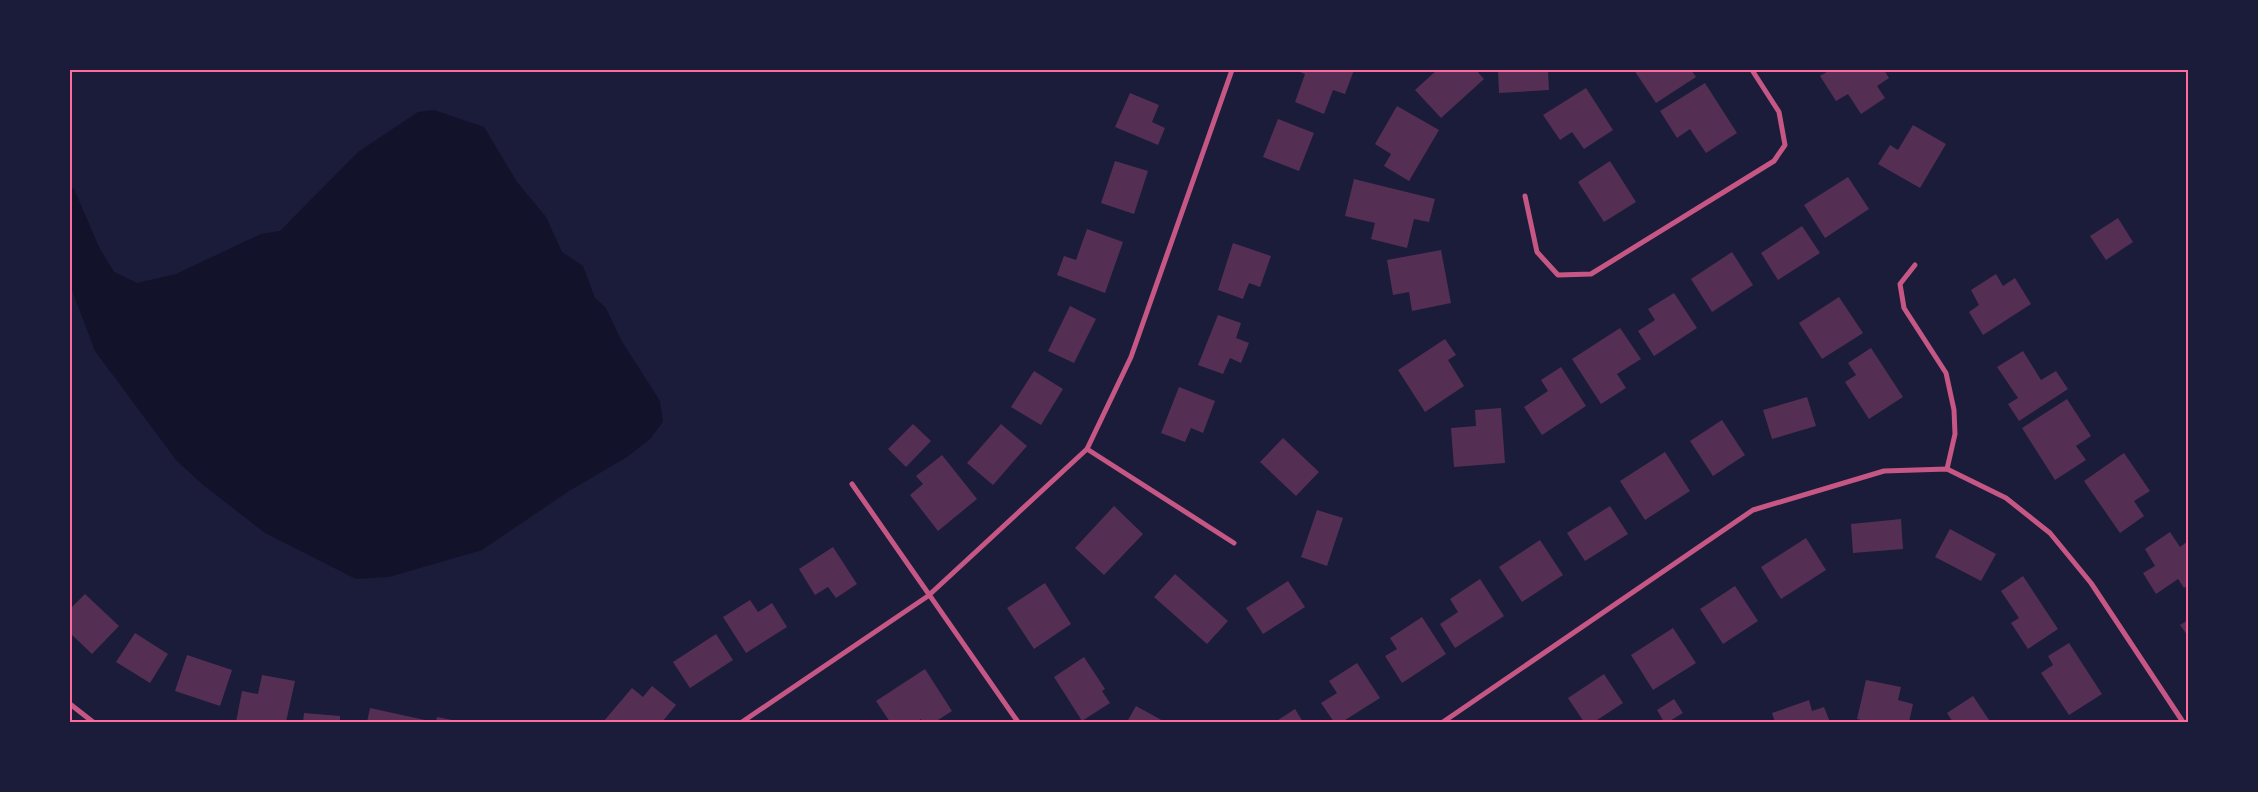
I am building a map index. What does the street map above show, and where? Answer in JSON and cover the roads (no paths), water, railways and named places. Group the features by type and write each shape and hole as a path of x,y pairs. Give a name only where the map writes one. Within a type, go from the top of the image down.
{"street":[{"path":"742,722 928,596 1087,449 1131,357 1232,70"},
{"path":"1525,196 1537,252 1558,275 1591,274 1774,161 1785,145 1779,112 1752,70"},
{"path":"1915,265 1900,284 1904,308 1946,373 1954,410 1955,434 1947,469"},
{"path":"1087,449 1234,543"},
{"path":"1443,722 1753,510 1884,471 1947,469 2006,498 2050,533 2091,583 2183,722"},
{"path":"852,484 928,596 1018,722"},
{"path":"70,704 93,722"}]}
